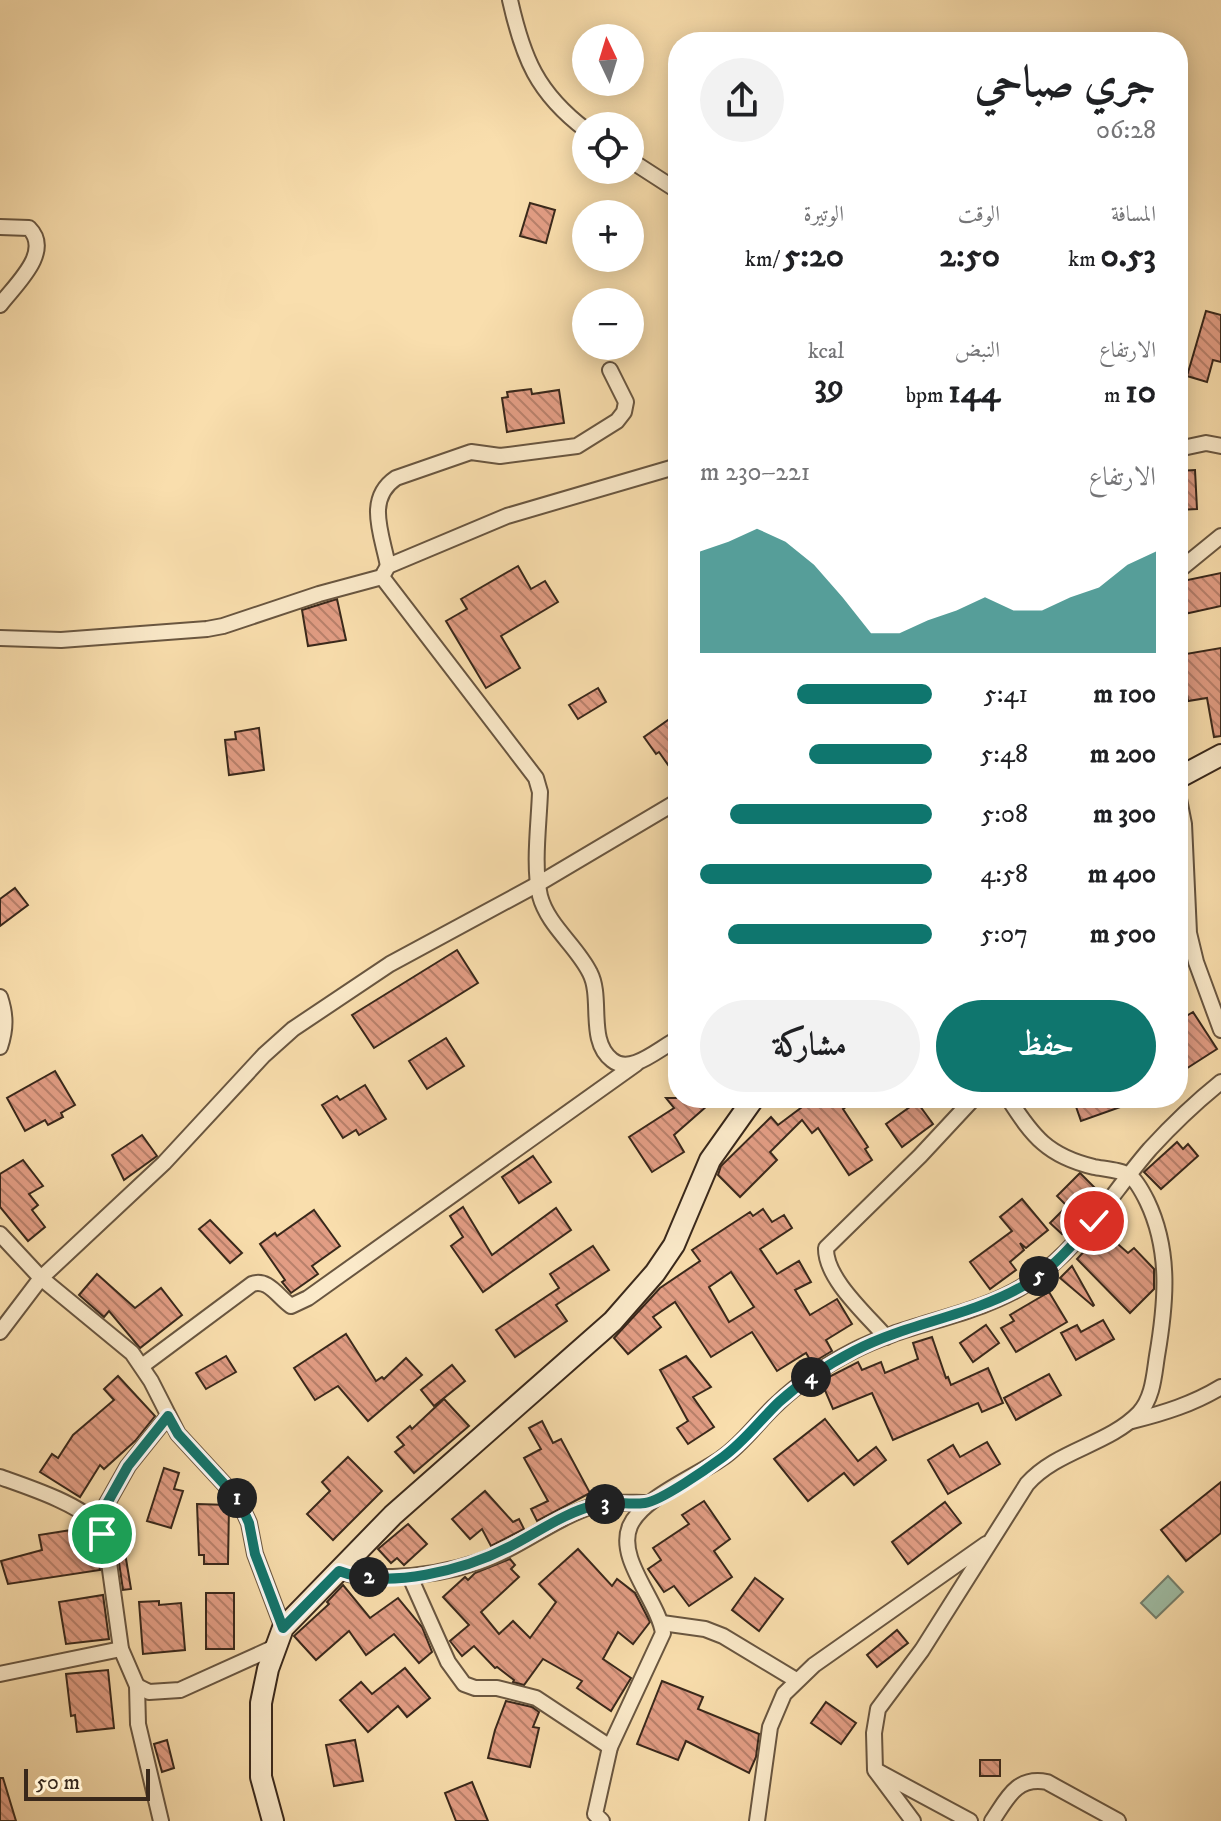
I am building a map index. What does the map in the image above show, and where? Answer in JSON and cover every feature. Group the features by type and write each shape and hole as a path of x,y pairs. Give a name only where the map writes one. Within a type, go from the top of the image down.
{"main road":[{"path":"1188,773 1221,755"},
{"path":"273,1821 261,1777 261,1703 279,1638 393,1515 622,1311 655,1273 674,1245 710,1160 747,1108"}],"street":[{"path":"510,0 520,45 533,73 551,98 572,117"},
{"path":"644,169 668,185"},
{"path":"0,227 29,228 36,235 37,245 30,266 0,305"},
{"path":"610,370 626,402 624,412 617,421 577,446 500,456 471,452 396,478 380,492 378,512 385,572 536,778 540,792 538,884 541,899 548,914 591,973 599,1034 604,1048 612,1060 624,1065 643,1060"},
{"path":"1188,447 1206,443 1221,446"},
{"path":"2,637 61,640 223,626 385,572 507,516 668,469"},
{"path":"1188,563 1221,536"},
{"path":"0,1332 41,1278 164,1163 242,1078 293,1029 390,964 538,884 668,807"},
{"path":"1188,911 1189,933 1196,962 1221,1030"},
{"path":"0,997 5,1032 0,1047"},
{"path":"142,1366 259,1281 291,1306 300,1303 668,1045"},
{"path":"602,1821 595,1814 610,1747 663,1633 662,1623 630,1557 627,1541 630,1527 648,1503 725,1456 797,1387 856,1350 1005,1296 1048,1269 1066,1252 1172,1126 1221,1082"},
{"path":"886,1337 837,1280 826,1259 826,1248 965,1108"},
{"path":"913,1821 875,1770 874,1733 878,1709 922,1650 1016,1499 1036,1473 1128,1422 1141,1411 1151,1389 1163,1320 1166,1285 1159,1232 1142,1192 1129,1175 1076,1163 1056,1155 1040,1142 1014,1108"},
{"path":"0,1234 41,1278 113,1335 142,1366 178,1434 238,1499 244,1510 279,1638 180,1690 149,1692 137,1686"},
{"path":"1128,1422 1170,1412 1221,1387"},
{"path":"96,1523 134,1457 168,1416"},
{"path":"0,1477 38,1490 96,1523 107,1548 121,1649 137,1686 138,1724 161,1821"},
{"path":"339,1571 349,1575 410,1577 479,1562 596,1505 648,1503"},
{"path":"757,1821 770,1727 784,1694 796,1680 992,1539"},
{"path":"410,1577 448,1662 464,1684 536,1698 610,1747"},
{"path":"662,1623 705,1629 723,1636 796,1680"},
{"path":"0,1674 121,1649"},
{"path":"875,1770 970,1821"},
{"path":"992,1821 1018,1786 1037,1780 1047,1782 1118,1821"}],"shaded area":[{"path":"1168,1576 1183,1592 1156,1618 1141,1603"}],"building":[{"path":"530,203 555,210 546,243 520,236"},
{"path":"1206,311 1221,315 1221,362 1213,360 1207,382 1188,376"},
{"path":"531,389 532,394 559,390 564,423 507,432 502,398 508,397 507,392"},
{"path":"1188,470 1195,470 1197,509 1188,509"},
{"path":"518,566 531,589 545,581 558,602 501,636 520,668 486,688 446,621 467,609 461,599"},
{"path":"1221,573 1221,606 1188,613 1188,580"},
{"path":"337,599 346,640 308,646 302,610"},
{"path":"1221,648 1221,736 1214,737 1207,698 1188,701 1188,654"},
{"path":"598,688 606,702 578,719 569,705"},
{"path":"668,720 668,765 659,752 656,754 644,737"},
{"path":"259,728 264,770 229,775 225,740 236,739 235,732"},
{"path":"15,888 28,905 0,926 0,899"},
{"path":"457,950 478,983 374,1048 352,1015"},
{"path":"1193,1012 1217,1049 1188,1068 1188,1015"},
{"path":"446,1038 464,1066 427,1089 409,1061"},
{"path":"55,1071 75,1105 61,1113 63,1117 48,1125 45,1120 25,1131 7,1098"},
{"path":"365,1085 386,1119 359,1135 356,1130 343,1138 322,1105 337,1096 340,1100"},
{"path":"674,1108 705,1108 674,1135 684,1152 652,1172 629,1137"},
{"path":"801,1108 844,1108 868,1147 865,1149 872,1160 849,1175 818,1128 812,1133 802,1120 770,1152 777,1160 740,1197 718,1175 721,1166 771,1117 778,1125"},
{"path":"909,1108 921,1108 933,1124 902,1147 886,1124"},
{"path":"1076,1108 1118,1108 1081,1121"},
{"path":"142,1135 157,1156 124,1180 112,1155"},
{"path":"1177,1142 1183,1149 1188,1144 1198,1156 1161,1189 1144,1172"},
{"path":"533,1156 551,1182 519,1203 502,1177"},
{"path":"23,1160 43,1186 29,1194 38,1205 32,1210 45,1227 28,1241 0,1207 0,1174"},
{"path":"1080,1173 1101,1194 1062,1234 1050,1223 1067,1206 1057,1196"},
{"path":"1022,1199 1048,1230 1026,1248 1020,1243 1024,1250 1010,1262 1016,1270 990,1289 970,1262 1012,1231 1000,1217"},
{"path":"463,1207 492,1255 556,1208 571,1230 483,1292 451,1246 463,1237 450,1216"},
{"path":"763,1209 772,1222 784,1215 792,1228 760,1249 777,1274 799,1261 811,1282 795,1290 810,1315 837,1299 852,1324 826,1340 832,1351 812,1363 806,1353 777,1371 752,1332 711,1357 675,1302 653,1317 661,1327 628,1354 614,1338 660,1288 700,1261 692,1250 750,1212 753,1216","holes":["731,1272 754,1307 729,1322 709,1287"]},
{"path":"314,1210 340,1246 312,1266 318,1274 291,1293 260,1244"},
{"path":"210,1220 242,1253 230,1263 199,1229"},
{"path":"1103,1231 1128,1253 1134,1248 1154,1269 1154,1289 1130,1313 1077,1259"},
{"path":"593,1246 609,1270 556,1305 567,1321 515,1357 496,1330 559,1288 550,1274"},
{"path":"1072,1266 1094,1305 1093,1306 1060,1278"},
{"path":"97,1274 135,1308 161,1288 182,1315 140,1348 109,1311 104,1317 79,1295"},
{"path":"1049,1292 1067,1322 1016,1352 1001,1328 1014,1321 1010,1315"},
{"path":"1103,1320 1114,1339 1076,1360 1061,1333 1077,1325 1081,1332"},
{"path":"986,1325 999,1343 973,1362 960,1343"},
{"path":"346,1334 376,1381 382,1377 384,1379 406,1358 422,1375 368,1421 338,1386 315,1400 294,1368"},
{"path":"932,1337 951,1385 988,1368 1003,1403 982,1412 978,1403 893,1440 872,1393 833,1409 821,1381 858,1362 862,1370 881,1362 885,1373 918,1359 913,1343"},
{"path":"226,1356 236,1372 206,1389 196,1373"},
{"path":"686,1356 711,1387 693,1397 714,1427 688,1444 677,1428 688,1421 660,1370"},
{"path":"452,1365 465,1381 434,1406 421,1390"},
{"path":"1049,1374 1061,1395 1016,1420 1004,1398"},
{"path":"118,1376 155,1416 135,1441 104,1469 100,1465 80,1497 40,1472 52,1454 58,1458 73,1435 114,1400 104,1389"},
{"path":"444,1399 469,1426 414,1473 395,1452 404,1445 397,1437 410,1426 412,1429"},
{"path":"825,1419 858,1461 876,1447 886,1460 854,1485 844,1473 808,1501 774,1459"},
{"path":"542,1421 553,1443 561,1439 590,1493 537,1521 531,1509 548,1501 524,1458 541,1449 529,1428"},
{"path":"987,1442 1000,1464 948,1494 928,1460 953,1445 960,1457"},
{"path":"348,1457 382,1491 333,1540 307,1514 330,1491 322,1482"},
{"path":"164,1468 179,1473 174,1489 183,1491 171,1528 147,1521"},
{"path":"1221,1482 1221,1533 1186,1561 1161,1530"},
{"path":"485,1491 513,1522 519,1519 524,1529 491,1546 482,1529 470,1539 452,1519"},
{"path":"704,1501 730,1539 714,1551 732,1577 689,1606 674,1586 664,1592 648,1569 661,1560 653,1548 689,1524 682,1515"},
{"path":"945,1502 961,1523 908,1564 892,1542"},
{"path":"197,1504 229,1505 228,1564 204,1564 204,1555 199,1555"},
{"path":"408,1524 427,1544 404,1565 397,1558 391,1563 378,1549"},
{"path":"84,1528 87,1547 96,1546 100,1570 8,1584 1,1561 42,1550 39,1535"},
{"path":"123,1541 131,1589 123,1590 116,1542"},
{"path":"578,1549 612,1586 617,1579 635,1593 650,1622 633,1644 618,1632 603,1659 631,1678 611,1711 577,1688 582,1681 543,1659 524,1685 513,1682 495,1668 474,1646 462,1656 450,1641 469,1625 443,1597 465,1577 468,1580 475,1573 510,1559 515,1565 511,1569 519,1577 481,1612 499,1634 513,1621 530,1638 556,1602 539,1584"},
{"path":"755,1578 783,1599 759,1631 732,1610"},
{"path":"343,1585 370,1618 398,1598 422,1627 432,1652 419,1663 394,1634 366,1655 349,1631 316,1660 294,1636 329,1604 327,1602"},
{"path":"206,1593 234,1593 234,1649 206,1649"},
{"path":"103,1595 109,1639 66,1644 59,1602"},
{"path":"159,1601 159,1605 181,1603 185,1650 143,1654 139,1602"},
{"path":"897,1630 908,1643 877,1667 867,1655"},
{"path":"405,1668 430,1698 407,1717 398,1706 368,1732 340,1700 361,1682 372,1694"},
{"path":"108,1670 114,1728 77,1732 75,1715 71,1716 66,1674"},
{"path":"662,1681 703,1697 698,1709 759,1734 756,1757 749,1773 686,1741 678,1760 637,1744"},
{"path":"506,1701 532,1707 539,1712 533,1727 539,1728 530,1767 488,1758"},
{"path":"826,1702 856,1723 841,1744 811,1723"},
{"path":"167,1740 174,1768 162,1772 154,1744"},
{"path":"355,1740 363,1781 334,1786 326,1745"},
{"path":"980,1760 1000,1760 1000,1776 980,1776"},
{"path":"0,1778 3,1778 16,1821 0,1821"},
{"path":"472,1782 488,1821 456,1821 445,1793"}],"route":[{"path":"102,1534 96,1523 140,1448 168,1416 178,1434 238,1499 244,1510 255,1554 283,1628 339,1571 377,1577 410,1577 442,1571 479,1562 596,1505 648,1503 725,1456 778,1403 823,1368 886,1337 1005,1296 1026,1285 1048,1269 1094,1221"}]}
